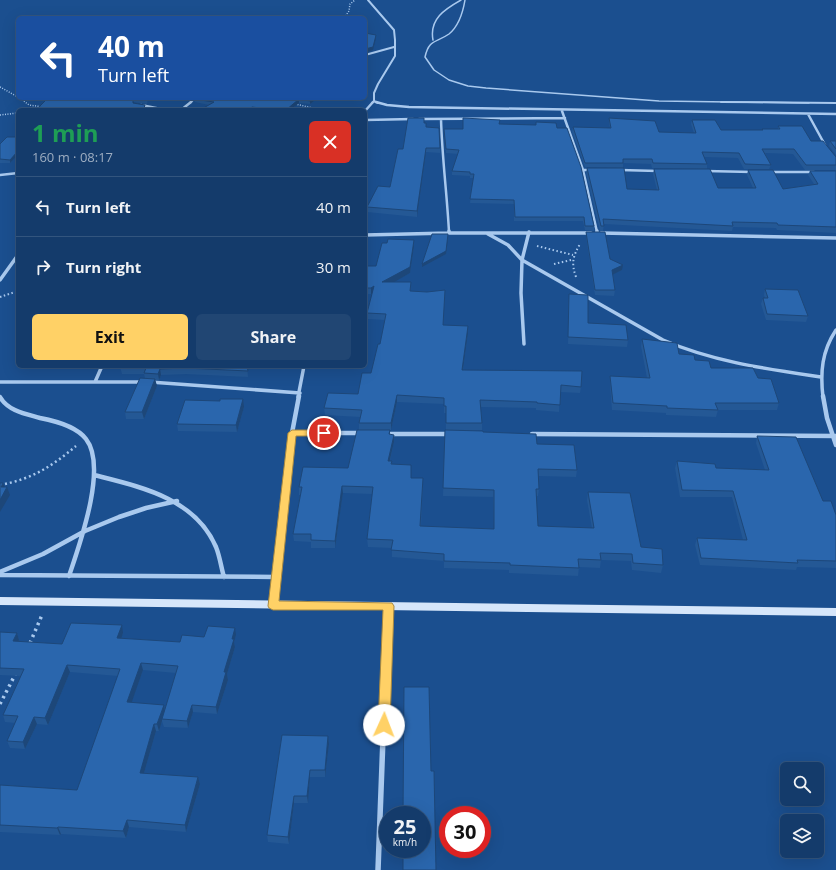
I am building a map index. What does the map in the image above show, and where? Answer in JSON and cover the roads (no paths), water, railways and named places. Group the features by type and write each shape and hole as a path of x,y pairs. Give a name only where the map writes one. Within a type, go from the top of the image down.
{"street":[{"path":"367,109 374,101 373,97 376,88 395,56 394,30 368,0"},
{"path":"367,54 394,47"},
{"path":"183,108 193,100"},
{"path":"374,101 385,105 404,107 562,111 836,114"},
{"path":"135,104 156,108"},
{"path":"562,111 583,170 597,233"},
{"path":"808,114 828,150"},
{"path":"367,120 565,118"},
{"path":"441,119 442,147 447,187 449,233"},
{"path":"583,170 598,170"},
{"path":"614,170 660,171"},
{"path":"698,171 757,172"},
{"path":"764,172 822,173"},
{"path":"0,175 16,173"},
{"path":"486,232 508,245 522,260 663,340 686,351 735,364 821,377"},
{"path":"367,235 529,232 836,238"},
{"path":"524,344 521,294 522,260 529,232"},
{"path":"0,280 16,258"},
{"path":"836,330 829,338 822,354 821,377 823,402 836,445"},
{"path":"95,382 101,368"},
{"path":"273,606 292,433 304,368"},
{"path":"0,382 144,382 300,393"},
{"path":"0,397 1,400 16,411 70,427 85,437 91,451 94,475 92,503 85,531 68,576"},
{"path":"292,433 364,433"},
{"path":"379,434 459,434"},
{"path":"530,434 834,436"},
{"path":"94,475 142,488 177,501 199,520 214,545 224,577"},
{"path":"0,574 43,554 85,531 146,508 177,501"},
{"path":"0,574 68,576 276,577"},
{"path":"0,601 273,606 388,606 836,612"},
{"path":"378,870 388,606"}],"lane":[{"path":"433,40 431,27 435,21 449,8 461,0"},
{"path":"465,0 463,14 451,32 433,40 426,50 425,57 434,70 445,78 459,83 479,87 659,101 836,103"}]}
